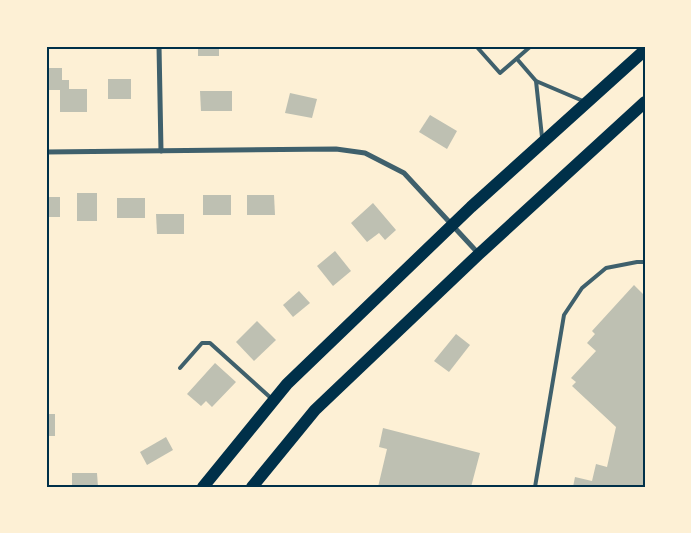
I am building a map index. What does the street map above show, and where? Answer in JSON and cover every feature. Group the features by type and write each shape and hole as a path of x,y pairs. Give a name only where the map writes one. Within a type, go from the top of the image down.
{"main road":[{"path":"203,487 287,384 452,226 645,50"},
{"path":"252,487 315,410 478,254 645,102"}],"street":[{"path":"159,46 161,151"},
{"path":"46,152 336,149 365,153 404,173 478,254"}],"lane":[{"path":"476,46 500,73 529,47"},
{"path":"517,59 536,81 588,103"},
{"path":"536,81 543,143"},
{"path":"536,487 564,315 582,288 606,268 645,262"},
{"path":"180,368 202,343 210,343 274,400"}],"building":[{"path":"198,46 219,46 219,56 198,56"},
{"path":"49,68 62,68 62,80 69,80 69,89 87,89 87,112 60,112 60,90 49,90"},
{"path":"108,79 131,79 131,99 108,99"},
{"path":"200,91 232,91 232,111 201,111"},
{"path":"290,93 317,99 312,118 285,113"},
{"path":"430,115 457,131 447,149 419,132"},
{"path":"77,193 97,193 97,221 77,221"},
{"path":"203,195 231,195 231,215 203,215"},
{"path":"247,195 274,195 275,215 247,215"},
{"path":"46,197 60,197 60,217 46,217"},
{"path":"117,198 145,198 145,218 117,218"},
{"path":"373,203 396,230 385,240 379,233 367,242 351,223"},
{"path":"156,214 184,214 184,234 157,234"},
{"path":"335,251 351,271 333,286 317,266"},
{"path":"634,285 645,296 645,487 573,487 575,477 592,481 596,464 607,467 616,427 572,386 576,382 571,378 596,351 587,343 595,334 592,331"},
{"path":"299,291 310,303 293,317 283,305"},
{"path":"257,321 276,340 254,361 236,342"},
{"path":"456,334 470,345 449,372 434,361"},
{"path":"215,363 236,382 212,407 206,401 201,406 187,394"},
{"path":"46,414 55,414 55,436 46,436"},
{"path":"383,428 480,453 471,487 378,487 387,449 379,447"},
{"path":"166,437 173,450 147,465 140,452"},
{"path":"72,473 97,473 98,487 72,487"}]}
